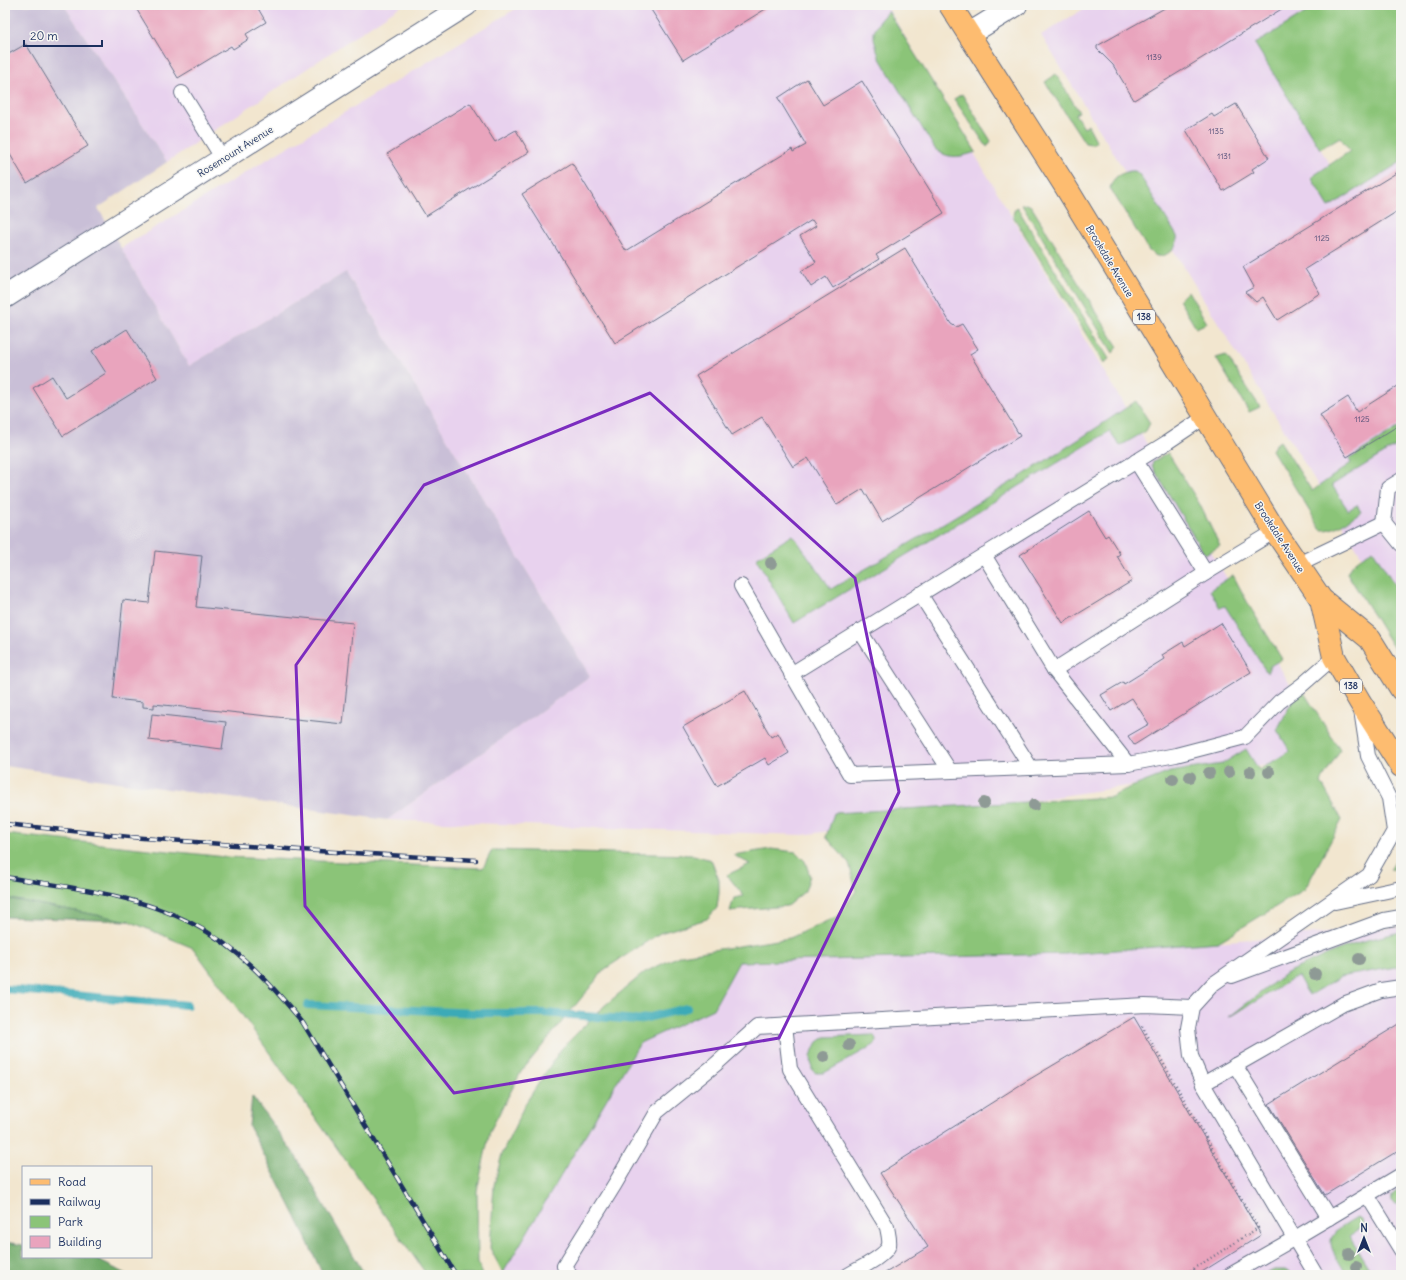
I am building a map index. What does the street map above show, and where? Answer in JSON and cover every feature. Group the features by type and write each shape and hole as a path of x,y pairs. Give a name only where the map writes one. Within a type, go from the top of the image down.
{"main road":[{"name":"Brookdale Avenue","path":"950,5 998,78 1064,184 1275,531 1321,599 1370,639 1401,688"},
{"name":"Brookdale Avenue","path":"1321,599 1334,657 1360,702 1401,766"}],"street":[{"name":"Rosemount Avenue","path":"5,297 223,159 444,11 466,5"},
{"path":"969,34 1016,5"}],"lane":[{"path":"182,93 223,159"},
{"path":"791,674 1205,417"},
{"path":"1136,461 1206,573"},
{"path":"1401,480 1388,488 1384,523 1401,544"},
{"path":"1298,564 1384,523"},
{"path":"1054,670 1275,531"},
{"path":"984,555 1054,670 1128,764"},
{"path":"741,586 850,775 1128,764 1176,755 1245,737 1279,702 1302,685 1334,657"},
{"path":"920,594 1031,768"},
{"path":"860,631 950,771"},
{"path":"1316,1275 1203,1084 1192,1056 1188,1028 1192,1006 1213,984 1369,875 1394,831 1389,798 1368,756 1360,702"},
{"path":"1328,903 1401,888"},
{"path":"1213,984 1384,920 1401,917"},
{"path":"1203,1084 1343,1004 1381,990 1401,987"},
{"path":"570,1275 564,1266 615,1184 657,1112 716,1064 757,1027 1130,1006 1192,1006"},
{"path":"785,1025 790,1069 887,1227 889,1242 888,1248 881,1255 848,1275"},
{"path":"1235,1066 1328,1218"},
{"path":"1230,1275 1401,1175"},
{"path":"1367,1195 1401,1250"}],"path":[{"path":"1130,1006 1258,1228 1184,1275"},
{"path":"1194,1269 1197,1275"}],"highlighted area":[{"path":"650,393 855,578 899,792 779,1038 454,1093 305,906 296,665 424,485"}],"shaded area":[{"path":"5,5 64,5 167,162 98,208 189,366 346,272 590,676 387,820 5,766"},
{"path":"64,5 402,5 167,162"},
{"path":"522,5 886,5 1332,755 803,835 387,820 590,676 346,272 189,366 121,248"},
{"path":"1090,5 1318,5 1255,44 1349,195 1401,162 1401,620 1041,35"},
{"path":"1401,927 1401,1275 505,1275 503,1273 684,963 1066,954"}],"green space":[{"path":"1318,5 1401,5 1401,162 1329,207 1312,179 1313,176 1350,151 1340,137 1320,149 1255,44"},
{"path":"888,11 976,152 965,155 950,156 945,155 935,149 879,57 874,39 874,32 880,20"},
{"path":"1056,74 1079,112 1075,114 1084,128 1088,125 1097,142 1091,144 1085,143 1045,82"},
{"path":"962,94 991,141 987,147 954,99"},
{"path":"1130,171 1135,171 1139,174 1177,236 1176,244 1172,250 1165,255 1157,256 1149,251 1110,188 1117,176"},
{"path":"1027,204 1031,206 1118,347 1113,353 1022,205"},
{"path":"1017,207 1109,359 1104,363 1013,216"},
{"path":"1188,291 1207,323 1196,328 1179,300"},
{"path":"1226,355 1260,407 1249,412 1216,358"},
{"path":"1136,401 1150,423 1146,431 1120,446 1110,431 794,623 756,558 793,535 831,589 1024,475"},
{"path":"1401,426 1401,443 1332,485 1348,510 1357,505 1361,512 1342,524 1327,530 1321,530 1272,450 1280,441 1312,491 1351,463 1349,459"},
{"path":"1168,453 1199,503 1220,546 1206,554 1203,552 1152,466 1153,462"},
{"path":"1373,550 1401,595 1401,660 1347,573 1355,562"},
{"path":"1233,575 1250,607 1282,659 1270,666 1267,673 1225,606 1220,608 1210,590"},
{"path":"1303,691 1340,750 1321,782 1342,820 1305,889 1218,942 1066,954 739,962 713,1009 640,1043 503,1273 490,1248 494,1185 502,1154 525,1104 561,1049 603,1007 645,972 681,955 790,938 838,916 856,891 849,863 826,837 834,813 1112,797 1124,790 1170,772 1222,764 1246,749 1259,770 1290,751 1277,730 1295,696"},
{"path":"5,834 226,857 483,868 492,850 694,855 711,860 719,880 719,893 717,908 707,919 660,933 605,969 521,1072 490,1131 477,1191 478,1262 483,1275 427,1275 193,948 129,921 5,898"},
{"path":"1401,848 1401,868 1390,870 1398,857"},
{"path":"771,849 796,852 805,861 810,876 805,891 787,906 730,911 734,898 744,896 727,875 750,864 733,855"},
{"path":"5,898 129,921 5,917"},
{"path":"1401,932 1401,966 1340,977 1309,996 1298,976 1229,1017 1286,973 1337,950 1367,940"},
{"path":"873,1035 877,1039 877,1042 874,1045 824,1073 816,1073 812,1070 811,1057 813,1050 818,1042 825,1037"},
{"path":"252,1096 295,1155 365,1275 323,1275 296,1217 249,1126"},
{"path":"1401,1189 1401,1204 1396,1205 1392,1202 1392,1195"},
{"path":"1357,1217 1361,1219 1364,1226 1349,1236 1373,1275 1347,1275 1332,1248 1331,1242 1337,1230"},
{"path":"5,1242 22,1245 22,1258 94,1258 128,1275 5,1275"},
{"path":"1274,1270 1286,1270 1294,1275 1284,1275 1283,1273 1279,1275 1264,1275"}],"building":[{"path":"134,5 256,5 266,22 246,34 249,39 233,49 231,46 178,78"},
{"path":"648,5 772,5 683,60"},
{"path":"1170,5 1288,5 1134,100 1113,65 1097,49 1097,46"},
{"path":"26,44 88,146 27,183 5,146 5,56"},
{"path":"807,79 823,105 862,81 944,213 876,255 879,259 833,288 826,277 811,287 801,271 816,262 800,236 816,226 812,220 615,343 522,194 572,163 626,251 792,149 793,152 806,145 778,98"},
{"path":"470,103 495,142 516,130 529,152 426,216 387,154"},
{"path":"1236,104 1269,158 1252,169 1254,172 1223,191 1186,130 1212,114 1214,117"},
{"path":"1401,170 1401,209 1305,269 1320,293 1277,320 1263,297 1256,302 1245,292 1254,287 1243,267"},
{"path":"905,248 951,324 956,327 962,324 978,349 970,354 1020,436 882,521 863,489 837,505 808,458 793,467 762,417 732,435 696,376"},
{"path":"127,329 157,378 63,436 33,388 52,376 66,398 106,373 92,351"},
{"path":"1401,384 1401,424 1347,457 1320,415 1348,397 1357,412"},
{"path":"1089,511 1105,537 1108,535 1120,554 1117,556 1132,581 1063,623 1020,555"},
{"path":"155,551 202,556 196,607 353,623 343,724 154,704 154,708 143,707 143,702 113,699 123,600 149,603"},
{"path":"1221,623 1251,672 1134,745 1128,736 1149,724 1132,698 1111,711 1101,695 1123,682 1124,684 1164,659 1162,655 1183,642 1185,646"},
{"path":"745,691 771,737 778,733 789,753 769,765 765,758 717,786 683,727"},
{"path":"152,714 226,722 222,749 149,740"},
{"path":"1134,1017 1261,1235 1197,1275 882,1275 928,1247 880,1173 1020,1085"},
{"path":"1401,1023 1401,1149 1325,1195 1269,1104"}],"waterway":[{"path":"5,989 187,1005"},
{"path":"308,1005 476,1013 543,1013 638,1020 687,1008"}],"railway":[{"path":"5,824 130,837 300,850 476,860"},
{"path":"5,877 77,888 148,905 193,924 224,943 239,955 266,981 303,1023 456,1275"}]}
